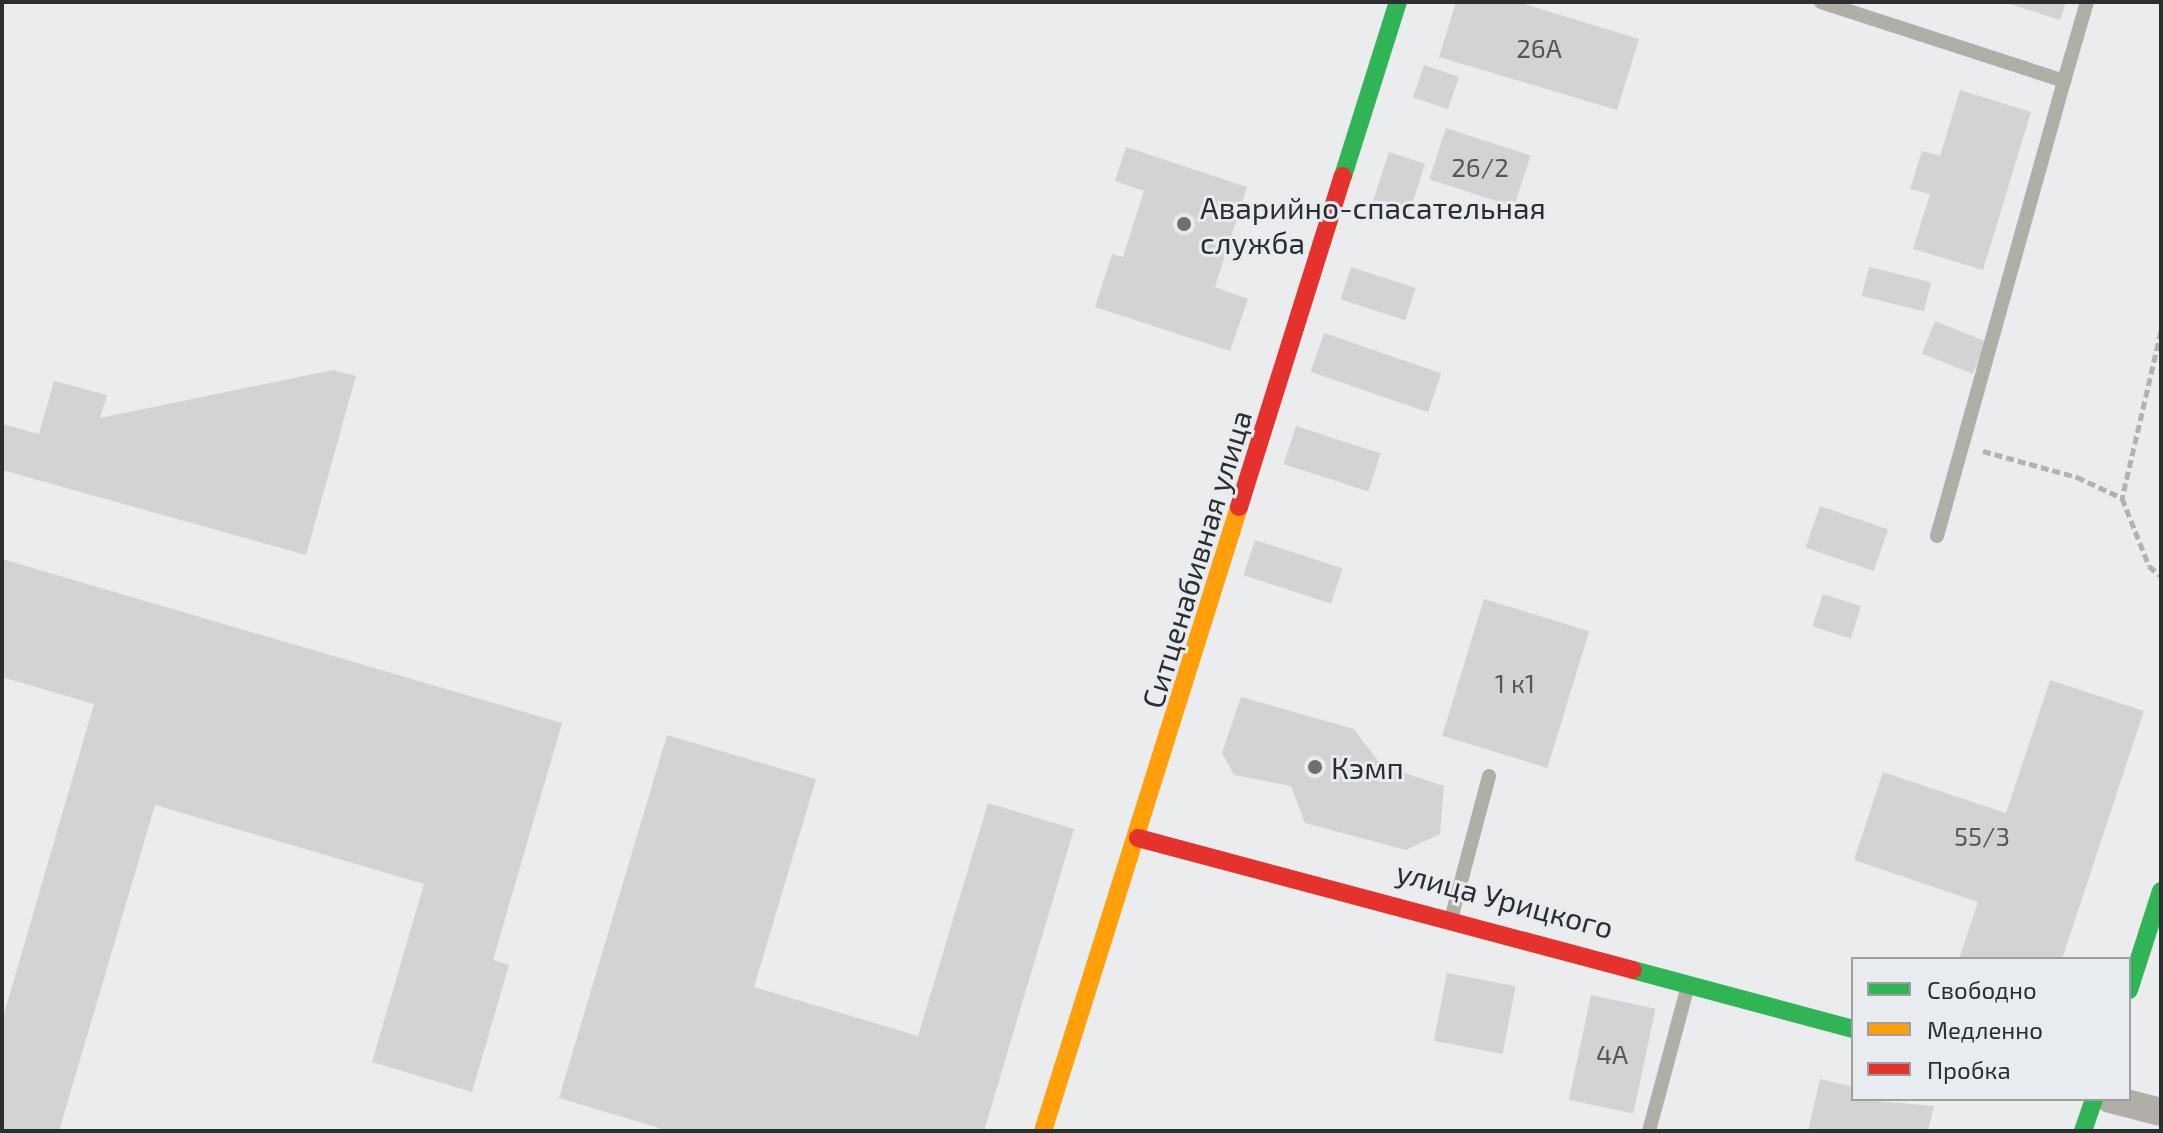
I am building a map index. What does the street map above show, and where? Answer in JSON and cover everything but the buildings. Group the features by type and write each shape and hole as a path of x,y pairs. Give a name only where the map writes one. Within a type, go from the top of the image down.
{"street":[{"name":"Ситценабивная улица","path":"1043,1131 1138,838 1398,2"},
{"name":"улица Урицкого","path":"1138,838 1451,919 1851,1028"},
{"path":"2131,984 2161,891"},
{"path":"2083,1131 2093,1101"},
{"path":"2118,1101 2161,1112"}],"lane":[{"path":"1821,2 2064,81"},
{"path":"1937,536 2087,2"},
{"path":"1451,919 1489,776"},
{"path":"1649,1131 1689,984"}],"path":[{"path":"2161,331 2122,498 2149,566 2161,576"},
{"path":"1962,445 2077,477 2122,498"}],"traffic: fast":[{"path":"1343,176 1398,2"},
{"path":"2131,984 2161,891"},
{"path":"1633,970 1851,1028"},
{"path":"2083,1131 2093,1101"}],"traffic: slow":[{"path":"1043,1131 1239,507"}],"traffic: jam":[{"path":"1239,507 1343,176"},
{"path":"1138,838 1633,970"}],"place":[{"name":"Аварийно-спасательная служба","path":"1184,224"},
{"name":"Кэмп","path":"1315,767"}]}
